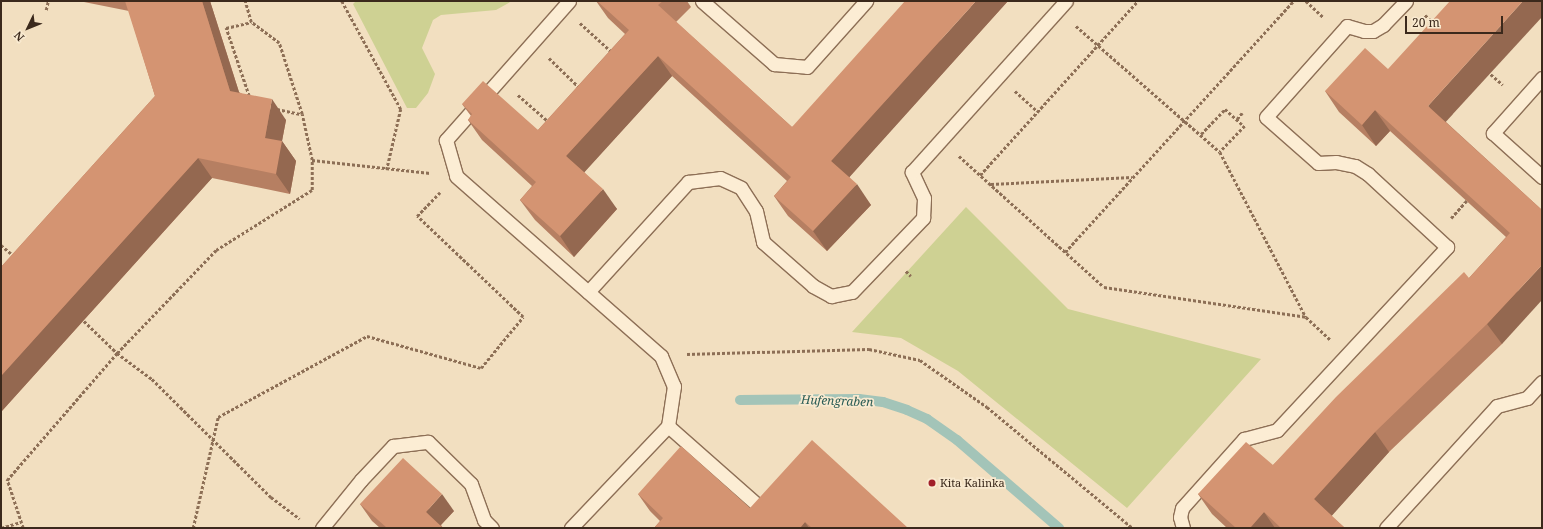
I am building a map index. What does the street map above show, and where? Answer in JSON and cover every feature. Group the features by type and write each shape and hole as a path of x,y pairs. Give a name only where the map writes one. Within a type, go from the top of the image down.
{"lane":[{"path":"702,1 774,64 807,67 866,1"},
{"path":"1184,528 1180,517 1182,508 1244,439 1277,430 1447,247 1368,174 1355,166 1336,162 1318,163 1266,117 1347,26 1364,31 1373,31 1383,25 1406,1"},
{"path":"566,4 446,140 456,176 661,356 674,386 668,426 571,528"},
{"path":"588,292 688,182 720,178 741,188 756,211 763,242 813,286 830,296 852,292 923,218 924,198 912,172 1062,6"},
{"path":"1542,78 1493,132 1542,177"},
{"path":"1386,528 1497,406 1527,398 1542,382"},
{"path":"668,426 754,502"},
{"path":"322,528 361,480 393,446 428,442 471,484 484,520 492,528"}],"path":[{"path":"46,10 48,1"},
{"path":"23,528 7,480 117,352 216,250 312,190 312,160 302,114 279,43 251,22 245,1"},
{"path":"342,1 401,109 387,169"},
{"path":"980,175 1138,1"},
{"path":"1064,252 1293,1"},
{"path":"1306,1 1328,22"},
{"path":"566,4 614,53 609,58"},
{"path":"1062,6 1097,45 1220,152 1306,317 1348,354"},
{"path":"1422,12 1439,28"},
{"path":"251,22 226,28 251,102"},
{"path":"532,43 581,89"},
{"path":"1486,70 1521,102"},
{"path":"998,76 1037,111"},
{"path":"500,80 550,123 555,117"},
{"path":"576,94 586,84"},
{"path":"273,108 302,114"},
{"path":"1201,134 1225,109 1236,118 1244,126 1220,152"},
{"path":"941,140 1104,287 1306,317"},
{"path":"312,160 456,176"},
{"path":"193,528 218,417 367,336 481,368 523,317 417,216 456,176"},
{"path":"991,184 1133,177"},
{"path":"1434,236 1471,196"},
{"path":"1,245 19,261"},
{"path":"84,321 117,352 152,379 271,497 307,524"},
{"path":"661,356 869,349 920,360 988,407 1133,528"},
{"path":"1,528 21,522"}],"green space":[{"path":"356,1 512,1 496,10 441,15 433,20 422,48 435,74 428,93 416,108 407,108 353,4"},
{"path":"966,207 1068,309 1261,359 1127,508 958,371 901,338 852,332"}],"building":[{"path":"125,1 202,1 230,91 272,99 265,138 282,141 276,174 198,158 1,376 1,267 155,96"},
{"path":"597,1 663,1 658,5 792,127 905,1 976,1 831,161 857,184 813,231 774,196 791,177 658,56 566,156 603,189 560,236 520,200 536,182 468,120 472,114 462,104 483,81 538,130 629,30"},
{"path":"1450,1 1523,1 1428,106 1542,210 1542,265 1487,324 1375,432 1314,499 1345,528 1281,528 1264,512 1250,528 1236,528 1198,494 1246,442 1273,465 1336,397 1464,272 1469,278 1510,233 1375,110 1362,125 1325,91 1365,48 1388,69"},
{"path":"812,440 908,528 812,528 805,522 800,528 654,528 663,518 638,494 681,446 750,508"},
{"path":"403,458 442,494 426,512 443,528 387,528 360,504"}],"waterway":[{"name":"Hufengraben","path":"740,400 859,399 883,402 907,410 927,419 957,440 1059,528"}],"place":[{"name":"Kita Kalinka","path":"932,483"}]}
